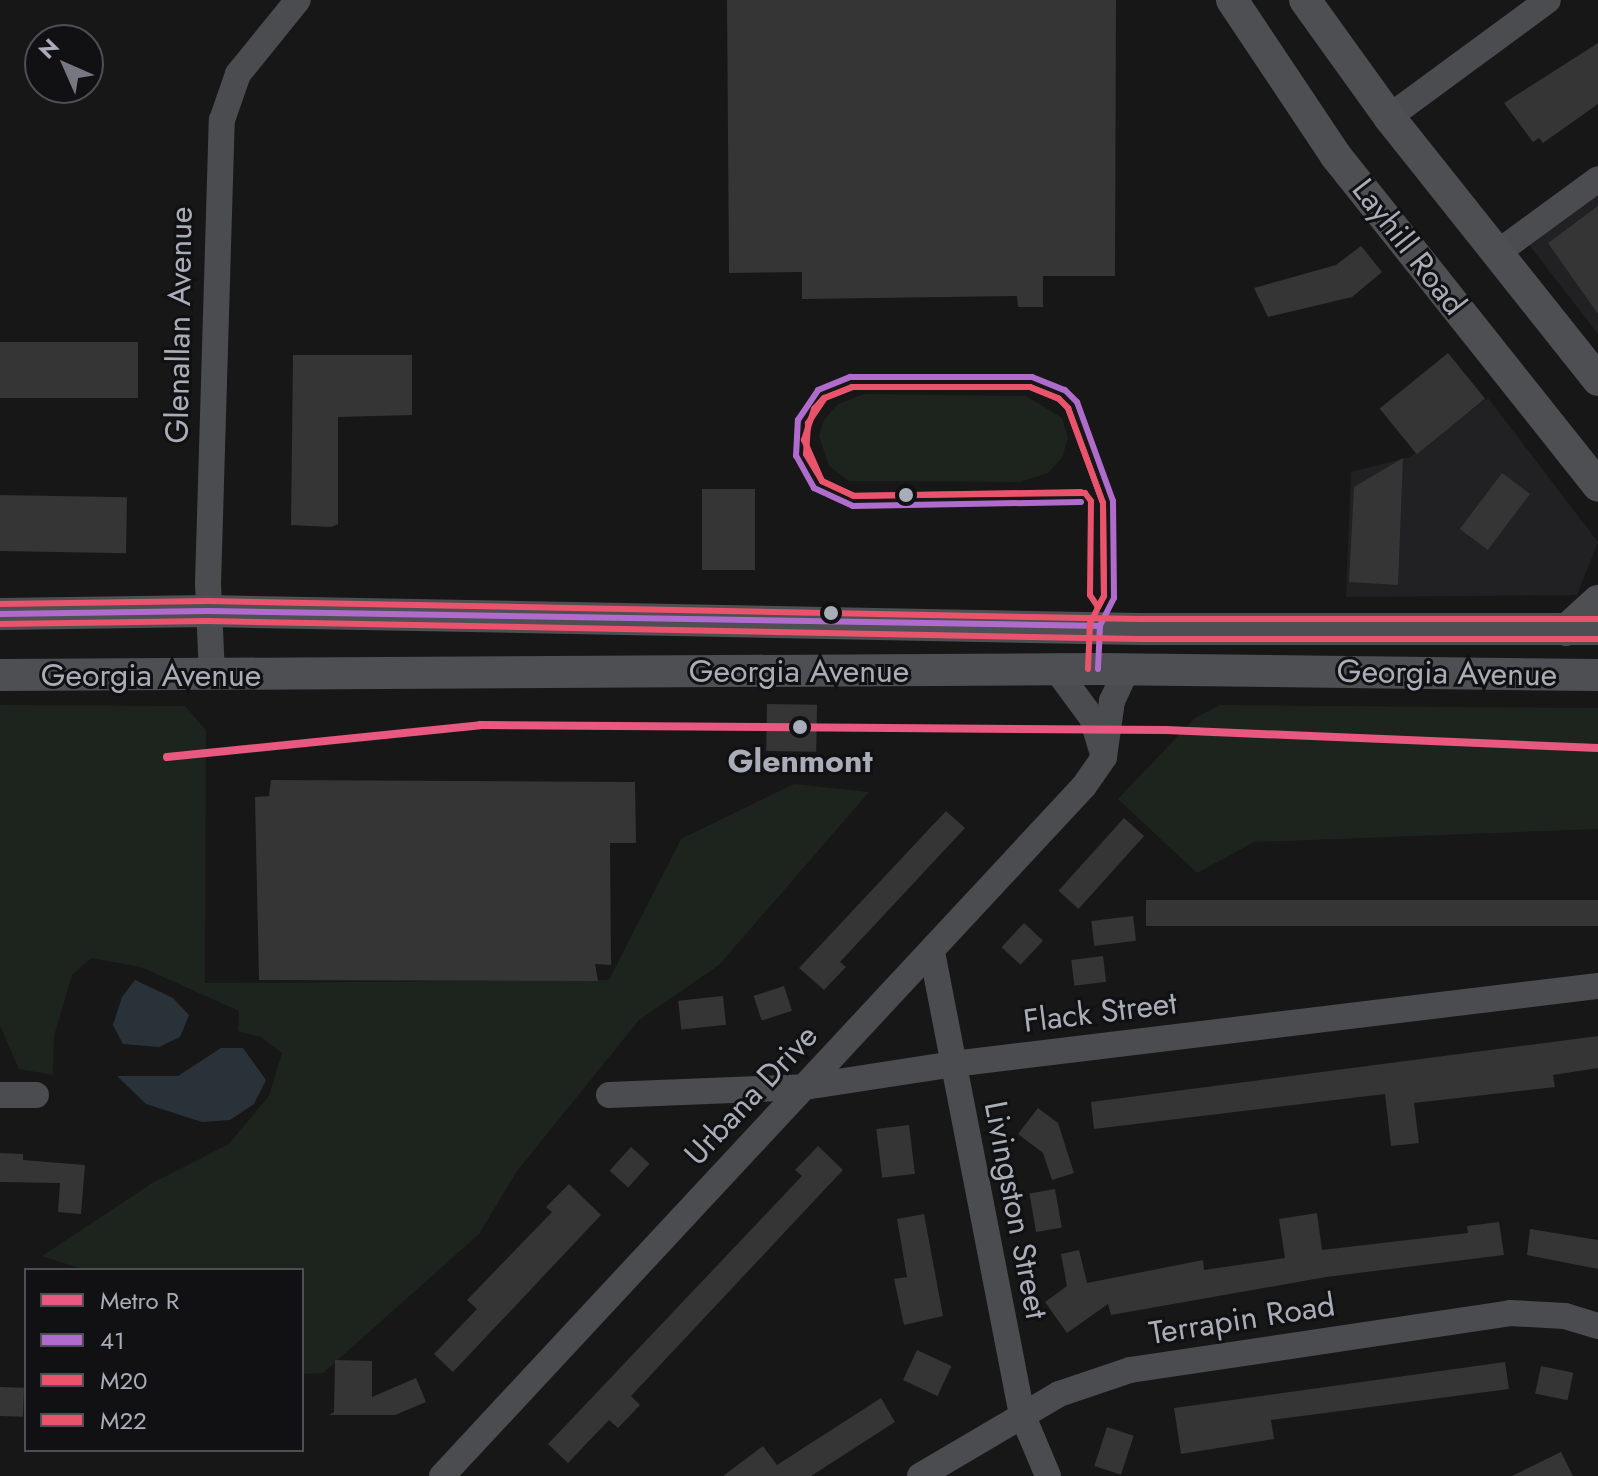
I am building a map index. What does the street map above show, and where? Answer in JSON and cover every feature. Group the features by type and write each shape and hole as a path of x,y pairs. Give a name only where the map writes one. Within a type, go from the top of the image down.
{"main road":[{"name":"Layhill Road","path":"1232,0 1336,156 1598,485"},
{"name":"Layhill Road","path":"1305,0 1389,117 1598,380"},
{"path":"1582,630 1598,601"},
{"name":"Georgia Avenue","path":"0,614 208,611 994,627 1582,630"},
{"name":"Georgia Avenue","path":"0,675 1056,669 1598,675"}],"street":[{"name":"Glenallan Avenue","path":"212,675 208,611 222,120 238,74 298,0"},
{"path":"1389,117 1548,0"},
{"path":"1497,253 1598,179"},
{"path":"1056,669 1092,718 1104,757"},
{"name":"Urbana Drive","path":"442,1476 1084,786 1104,757 1112,701 1127,669"},
{"name":"Livingston Street","path":"932,952 1022,1414 1048,1476"},
{"name":"Flack Street","path":"609,1095 805,1087 953,1064 1598,986"},
{"path":"0,1095 36,1095"},
{"name":"Terrapin Road","path":"920,1476 1059,1394 1130,1370 1510,1313 1565,1316 1598,1326"}],"shaded area":[{"path":"1598,190 1598,334 1527,242"},
{"path":"864,394 1026,396 1062,418 1068,438 1062,458 1048,473 1020,482 849,481 829,466 819,436 824,420 838,404"},
{"path":"1488,398 1598,542 1577,595 1346,597 1351,472 1410,457"},
{"path":"0,705 185,706 206,730 205,983 609,980 681,839 794,784 869,792 719,965 639,1020 517,1171 479,1234 323,1373 304,1374 304,1268 79,1268 42,1256 154,1182 229,1144 269,1096 282,1053 261,1037 238,1031 239,1011 141,967 91,958 72,975 54,1036 53,1075 19,1069 0,1026"},
{"path":"1220,705 1598,708 1598,829 1254,842 1197,873 1118,799 1195,718"},
{"path":"135,980 173,998 189,1015 180,1037 159,1047 123,1044 113,1025 122,997"},
{"path":"221,1048 243,1048 266,1080 254,1104 230,1120 202,1122 146,1104 117,1076 178,1076"}],"building":[{"path":"727,0 1116,0 1115,276 1043,276 1043,307 1018,307 1017,296 802,299 802,272 729,273"},
{"path":"1598,43 1598,104 1543,143 1539,138 1533,142 1504,103"},
{"path":"1598,206 1598,314 1548,243"},
{"path":"1361,246 1382,272 1352,297 1268,317 1254,288 1336,265"},
{"path":"0,342 138,342 138,398 0,398"},
{"path":"1448,353 1485,399 1417,454 1380,408"},
{"path":"293,355 412,355 412,415 338,417 338,524 331,527 291,525"},
{"path":"1403,458 1398,585 1349,582 1354,487"},
{"path":"1502,473 1530,494 1488,550 1460,529"},
{"path":"702,489 755,489 755,570 702,570"},
{"path":"0,495 127,497 126,553 0,551"},
{"path":"767,704 817,705 816,752 766,751"},
{"path":"271,780 635,782 636,843 610,843 611,965 595,964 598,981 259,980 255,797 269,796"},
{"path":"946,811 965,828 840,962 846,967 824,990 799,968"},
{"path":"1124,818 1144,836 1078,909 1058,891"},
{"path":"1146,900 1598,900 1598,926 1146,926"},
{"path":"1133,916 1136,941 1094,946 1091,921"},
{"path":"1024,923 1043,941 1021,965 1001,947"},
{"path":"1103,956 1106,982 1074,986 1071,960"},
{"path":"784,986 792,1011 762,1021 754,996"},
{"path":"723,996 726,1025 681,1030 678,1001"},
{"path":"1598,1036 1598,1068 1553,1075 1555,1087 1414,1103 1419,1143 1391,1146 1385,1094 1094,1129 1091,1102"},
{"path":"1038,1108 1058,1123 1074,1173 1052,1180 1043,1153 1018,1134"},
{"path":"909,1125 915,1174 882,1178 876,1129"},
{"path":"818,1146 843,1170 631,1396 640,1405 618,1428 609,1420 568,1463 548,1444 802,1176 795,1170"},
{"path":"631,1147 650,1164 628,1188 610,1171"},
{"path":"0,1153 23,1154 23,1160 85,1165 81,1214 58,1212 60,1183 0,1182"},
{"path":"569,1184 601,1215 453,1372 434,1354 477,1309 467,1300 552,1212 546,1207"},
{"path":"1055,1189 1062,1227 1036,1232 1029,1194"},
{"path":"1317,1213 1322,1250 1468,1233 1467,1226 1499,1222 1504,1255 1326,1277 1111,1315 1108,1304 1067,1333 1045,1302 1067,1286 1061,1254 1079,1250 1087,1283 1203,1260 1204,1270 1285,1258 1279,1219"},
{"path":"924,1214 943,1316 904,1325 894,1279 907,1277 897,1219"},
{"path":"1530,1229 1598,1240 1598,1269 1527,1255"},
{"path":"917,1350 951,1366 937,1396 903,1380"},
{"path":"335,1360 372,1361 372,1397 416,1378 426,1402 395,1415 329,1415 334,1412"},
{"path":"1505,1362 1509,1389 1271,1420 1274,1439 1181,1454 1174,1408"},
{"path":"1541,1366 1573,1373 1567,1400 1535,1393"},
{"path":"0,1387 24,1388 23,1417 0,1416"},
{"path":"881,1398 895,1422 811,1476 723,1476 763,1446 777,1465"},
{"path":"1107,1427 1134,1436 1121,1475 1094,1466"},
{"path":"1561,1452 1573,1476 1512,1476"}],"metro line":[{"name":"R","path":"167,757 480,725 1166,730 1598,748"}],"transit line":[{"name":"41","path":"1081,502 853,506 814,488 796,456 798,420 818,390 850,377 1032,377 1065,390 1077,402 1113,501 1114,598 1100,626 1098,669"},
{"name":"M20","path":"1081,492 854,496 822,481 806,454 808,423 825,398 852,387 1030,387 1059,399 1068,408 1103,503 1104,596 1090,623 1088,669"},
{"name":"M22","path":"852,387 1030,387 1059,399 1068,408 1103,503 1104,596 1098,607 1090,595 1091,501 1085,493 854,496 822,481 804,440 814,409 824,398 852,387"},
{"name":"M22","path":"0,604 208,601 1141,619 1598,619"},
{"name":"41","path":"0,614 208,611 1100,626"},
{"name":"M20","path":"0,624 208,621 1141,639 1598,639"}],"place":[{"name":"Glenmont","path":"800,727"}]}
